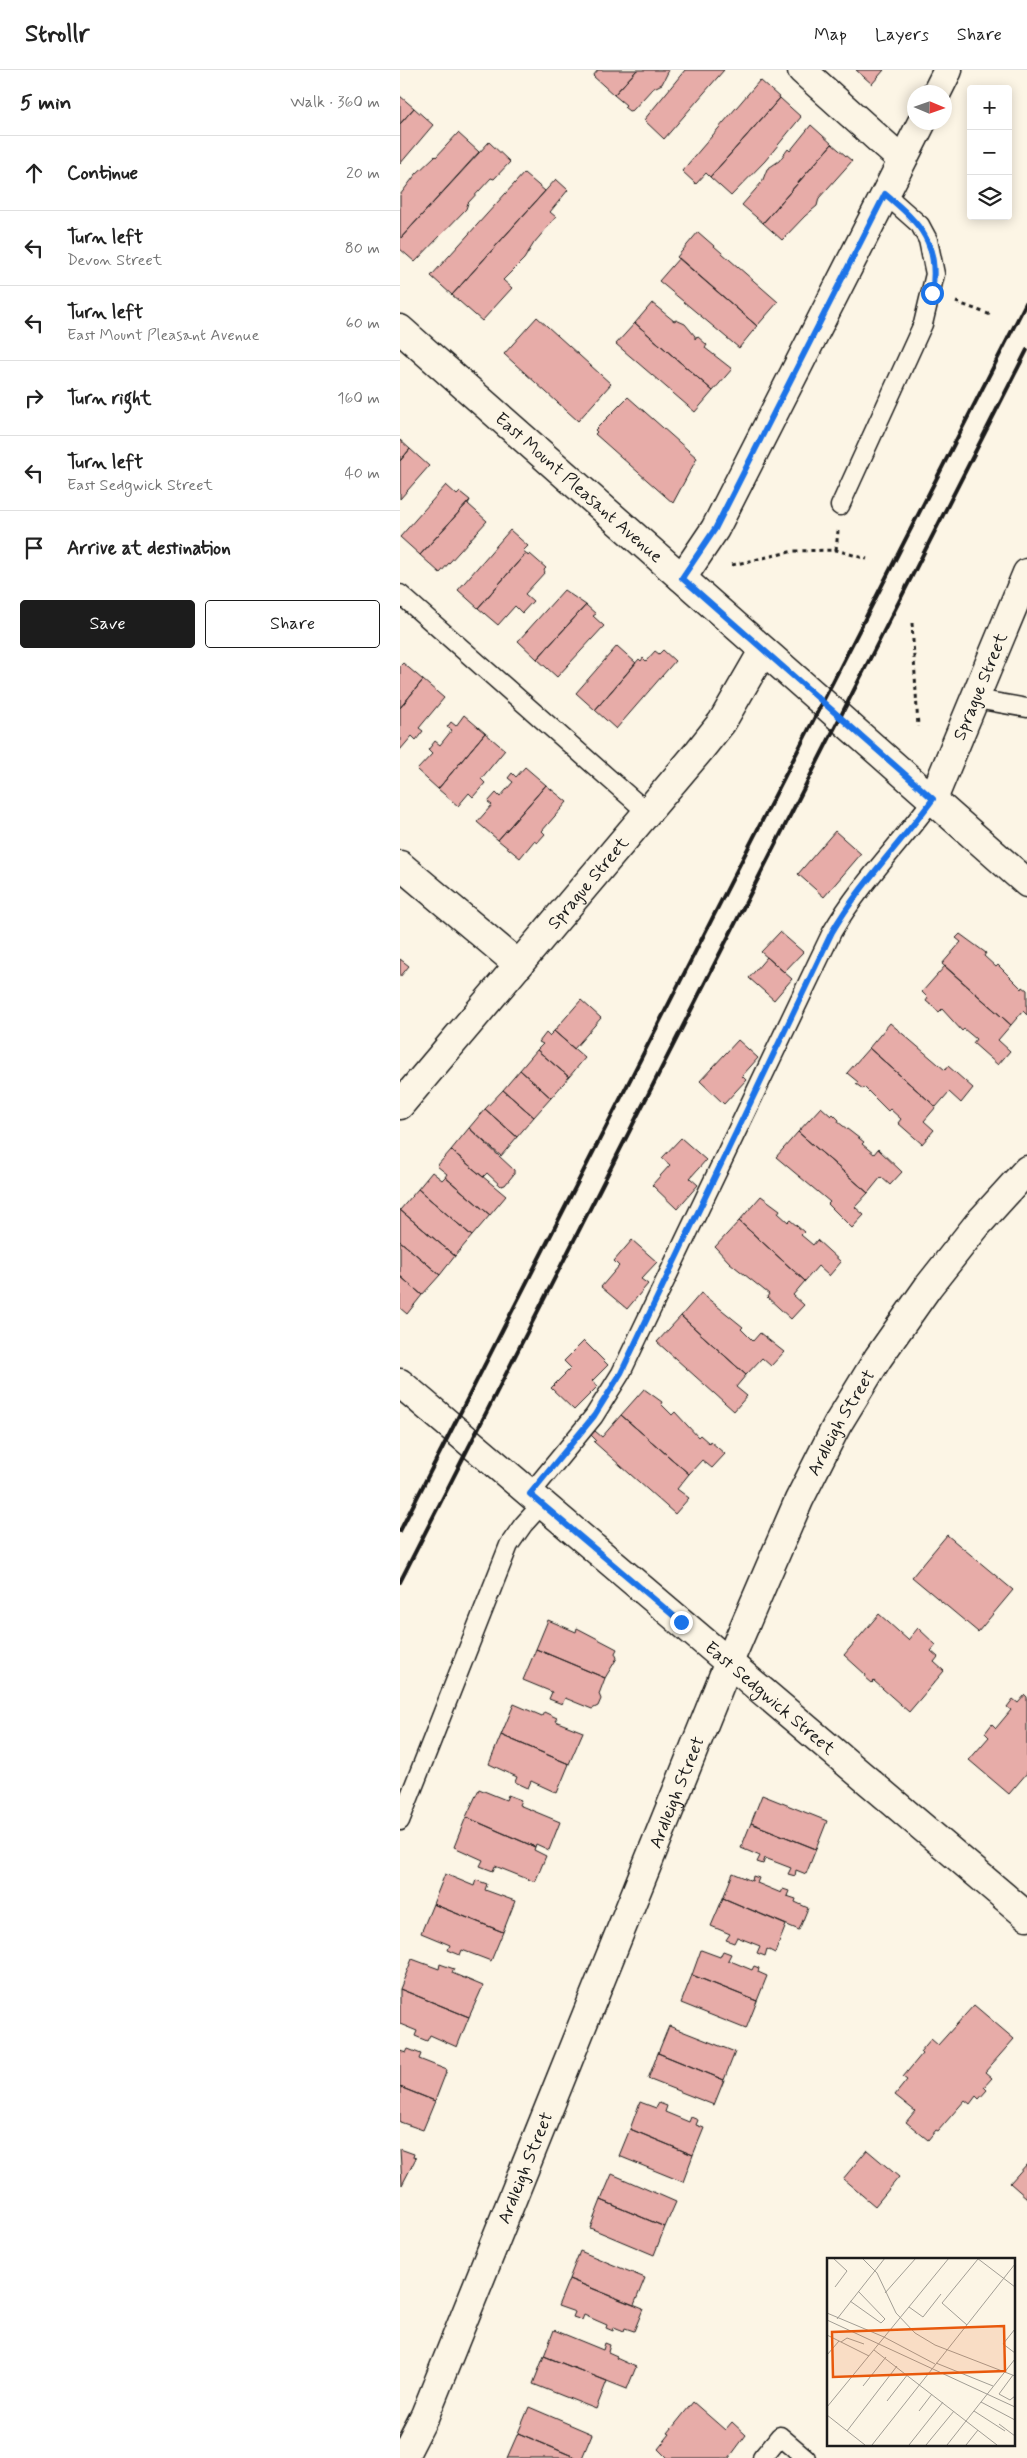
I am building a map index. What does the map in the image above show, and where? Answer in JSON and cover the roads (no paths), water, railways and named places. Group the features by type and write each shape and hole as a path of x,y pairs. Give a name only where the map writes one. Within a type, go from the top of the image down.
{"street":[{"path":"802,70 902,160"},
{"path":"940,85 948,70"},
{"path":"682,578 715,529 918,130"},
{"name":"East Mount Pleasant Avenue","path":"400,329 1027,883"},
{"name":"Sprague Street","path":"933,799 1027,573"},
{"name":"Sprague Street","path":"401,1103 648,813 722,722 763,651"},
{"path":"400,865 519,965"},
{"name":"Ardleigh Street","path":"404,2456 425,2415 729,1662 799,1500 842,1417 878,1358 928,1287 977,1225 1027,1170"},
{"name":"East Sedgwick Street","path":"400,1383 1027,1916"}],"lane":[{"path":"840,506 923,324 932,293 935,274 928,240 920,226 885,194"},
{"path":"400,594 648,813"},
{"path":"976,699 1027,708"},
{"path":"400,1821 509,1545 523,1525 536,1499 594,1416 621,1373 832,932 861,888 907,835 933,799"},
{"path":"762,2458 780,2436 806,2458"}],"railway":[{"path":"400,1531 1027,301"},
{"path":"400,1582 1027,350"}]}
